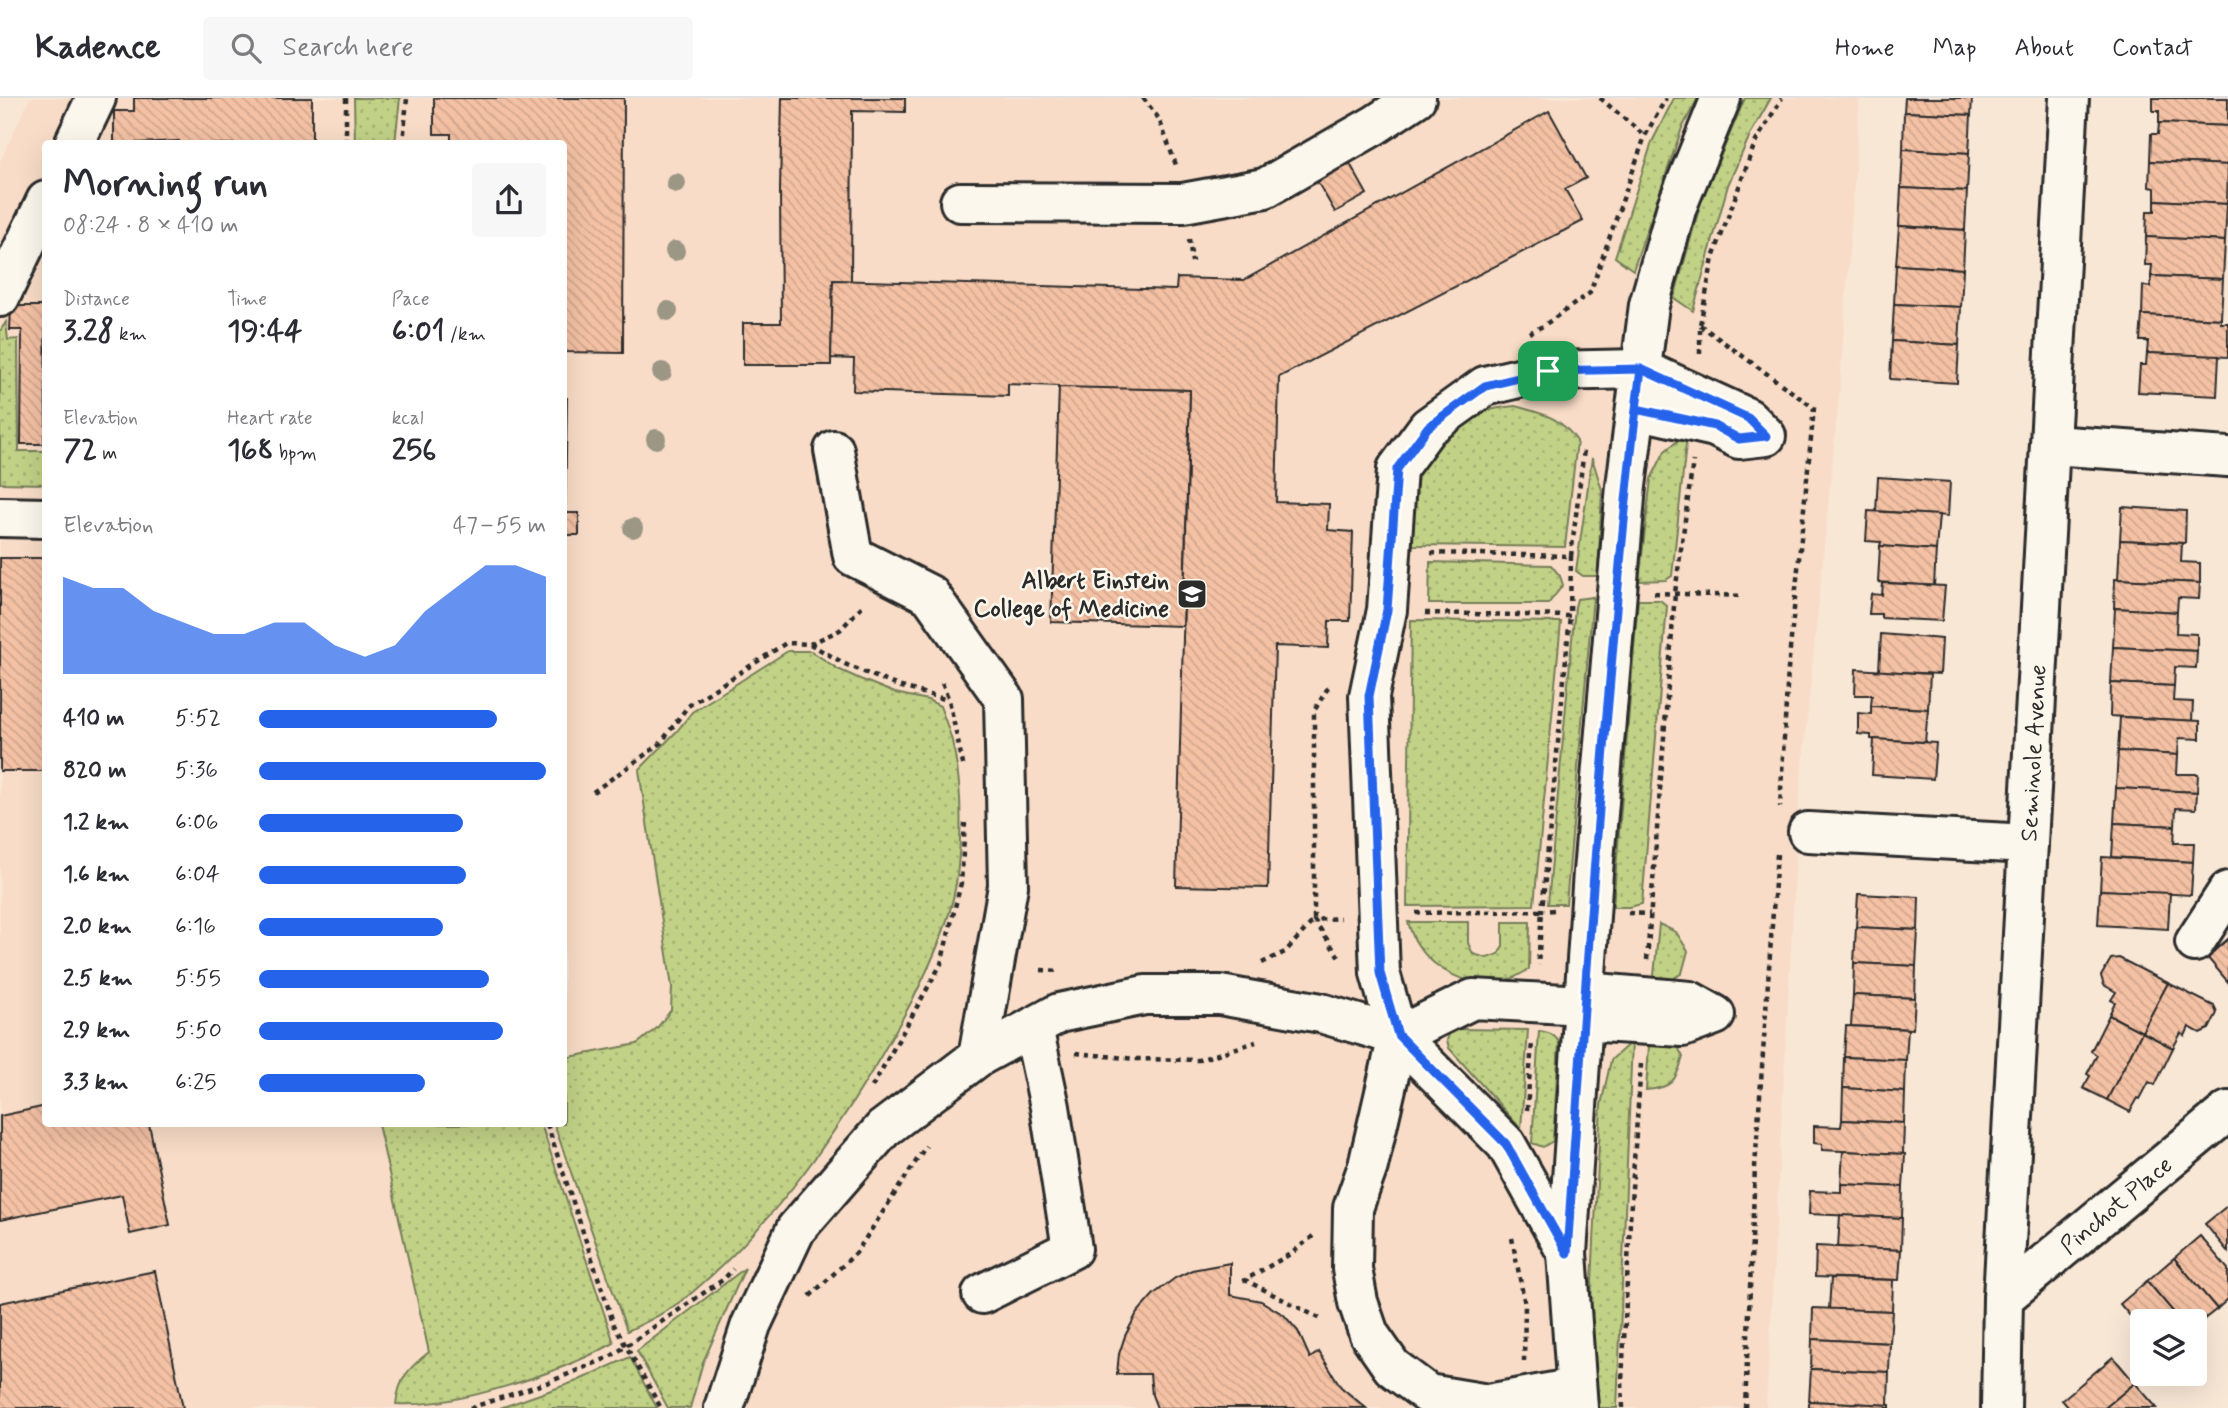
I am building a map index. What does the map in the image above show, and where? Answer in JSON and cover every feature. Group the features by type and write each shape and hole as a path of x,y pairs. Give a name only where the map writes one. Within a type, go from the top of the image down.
{"street":[{"path":"76,140 96,98"},
{"path":"960,202 1183,203 1265,188 1375,125 1416,98"},
{"path":"1398,1035 1368,1166 1353,1208 1352,1269 1358,1302 1370,1334 1392,1367 1428,1394 1488,1404 1577,1398 1567,1253 1620,552 1648,306 1677,206 1721,98"},
{"name":"Seminole Avenue","path":"2001,1408 2003,1298 2069,98"},
{"path":"0,297 42,209"},
{"path":"1567,1253 1506,1144 1398,1035 1380,973 1369,696 1387,610 1397,469 1428,427 1485,386 1548,371 1641,369 1748,418 1766,436 1739,439 1715,426 1636,409"},
{"path":"2051,445 2228,457"},
{"path":"834,450 853,556 930,595 1004,699 1008,886 978,1056"},
{"path":"0,517 42,518"},
{"path":"1808,832 2028,844"},
{"path":"2195,942 2228,891"},
{"path":"724,1408 751,1325 796,1229 883,1129 978,1056 1059,1013 1144,995 1220,995 1321,1013 1398,1035 1473,999 1584,1006"},
{"path":"982,1294 1072,1249 1050,1107 1033,1027"},
{"name":"Pinchot Place","path":"2003,1298 2228,1111"}],"path":[{"path":"346,98 346,140"},
{"path":"403,140 407,98"},
{"path":"1600,98 1645,136"},
{"path":"1700,359 1700,325 1713,258 1755,143 1782,98"},
{"path":"1538,965 1570,616 1571,556 1584,449"},
{"path":"1646,968 1675,593 1693,456"},
{"path":"1424,565 1425,553 1571,556"},
{"path":"1423,601 1423,613 1570,616"},
{"path":"810,644 840,630 866,602"},
{"path":"593,792 660,744 688,706 786,643 810,644 847,665 898,686 949,700"},
{"path":"938,674 949,700 965,772"},
{"path":"867,1096 941,964 961,883 965,821"},
{"path":"1408,913 1563,910"},
{"path":"1340,960 1314,920 1348,917"},
{"path":"1527,1111 1532,1030"},
{"path":"1073,1053 1136,1059 1199,1060 1259,1040"},
{"path":"1623,1408 1631,1202 1641,1063"},
{"path":"548,1127 614,1325 661,1408"},
{"path":"803,1304 856,1253 908,1178 929,1142"},
{"path":"1317,1233 1292,1253 1245,1280 1324,1320"},
{"path":"1511,1236 1525,1305 1524,1366"},
{"path":"470,1408 480,1407 549,1382 610,1357 724,1279 741,1259"}],"shaded area":[{"name":"Albert Einstein College of Medicine","path":"30,98 1860,98 1840,386 1799,802 1766,1408 0,1408 0,161"}],"green space":[{"path":"354,98 400,98 395,140 355,140"},
{"path":"1674,98 1698,98 1682,128 1633,270 1615,257 1652,142"},
{"path":"1745,98 1771,98 1750,135 1728,185 1693,311 1674,298 1701,202"},
{"path":"6,322 8,340 18,339 19,451 42,451 42,484 0,483 0,331"},
{"path":"1515,406 1557,421 1577,441 1565,547 1413,545 1416,482 1426,455 1449,431 1465,421 1496,408"},
{"path":"1684,436 1686,444 1672,576 1666,580 1639,581 1651,479 1665,451"},
{"path":"1592,458 1602,490 1598,576 1583,576 1576,571"},
{"path":"1430,562 1551,565 1563,585 1548,604 1429,604"},
{"path":"1593,597 1566,904 1548,904 1575,607 1577,599"},
{"path":"1638,600 1660,600 1667,606 1642,904 1613,907"},
{"path":"1411,620 1561,622 1534,905 1407,906"},
{"path":"788,651 811,651 838,669 860,679 940,706 956,758 960,794 956,884 946,922 922,981 873,1070 829,1139 780,1203 725,1263 679,1302 627,1331 555,1127 567,1127 567,1057 637,1044 657,1028 671,1010 672,987 639,770 692,712"},
{"path":"1408,922 1468,922 1468,943 1473,954 1487,958 1499,954 1503,946 1503,922 1530,922 1529,969 1497,982 1483,983 1457,977 1424,953"},
{"path":"1659,924 1676,932 1688,951 1682,973 1662,986 1653,986"},
{"path":"1458,1029 1528,1030 1521,1129 1449,1048 1447,1040 1450,1032"},
{"path":"1539,1031 1550,1034 1559,1042 1553,1141 1543,1147 1532,1143"},
{"path":"1650,1031 1675,1041 1683,1057 1672,1082 1646,1090"},
{"path":"1632,1041 1617,1408 1592,1408 1591,1301 1601,1105 1611,1060"},
{"path":"379,1127 542,1127 614,1343 566,1365 508,1386 448,1400 396,1404 406,1374 429,1352"},
{"path":"745,1268 703,1362 690,1408 668,1408 637,1351"},
{"path":"630,1357 657,1408 500,1408 577,1381"}],"building":[{"path":"134,98 312,98 312,140 114,140 114,111 134,111"},
{"path":"434,98 624,98 623,353 567,352 567,140 451,140 451,134 434,134"},
{"path":"782,98 905,98 905,112 852,111 851,281 833,280 831,365 743,365 743,323 781,323"},
{"path":"1905,98 1972,98 1971,115 1904,112"},
{"path":"2153,98 2228,98 2228,126 2159,123 2159,111 2153,111"},
{"path":"1549,111 1586,178 1565,189 1583,221 1279,377 1276,502 1329,504 1328,530 1353,532 1350,621 1329,621 1328,648 1275,646 1268,888 1176,886 1190,390 1058,388 1008,384 1008,396 853,391 854,359 831,358 833,280 1176,290 1177,278 1244,280"},
{"path":"1904,112 1971,115 1969,153 1903,149"},
{"path":"2159,123 2228,126 2228,165 2150,161 2151,134 2158,134"},
{"path":"1903,149 1969,153 1967,191 1901,188"},
{"path":"2150,161 2228,165 2227,204 2155,200 2155,188 2149,187"},
{"path":"1349,162 1367,194 1335,212 1317,181"},
{"path":"1901,188 1967,191 1965,230 1899,226"},
{"path":"2155,200 2227,204 2225,241 2146,237 2147,211 2155,211"},
{"path":"1899,226 1965,230 1963,269 1896,265"},
{"path":"2146,237 2225,241 2223,279 2151,276 2152,265 2145,265"},
{"path":"1896,265 1963,269 1961,307 1894,304"},
{"path":"2151,276 2223,279 2221,319 2142,315 2143,286 2151,287"},
{"path":"1894,304 1961,307 1959,345 1892,341"},
{"path":"11,306 42,306 42,444 21,444 22,330 10,330"},
{"path":"2142,315 2221,319 2221,323 2228,323 2228,357 2147,353 2148,341 2140,341"},
{"path":"1892,341 1959,345 1957,383 1890,379"},
{"path":"2147,353 2219,356 2217,396 2138,392 2140,365 2146,365"},
{"path":"1059,387 1190,390 1183,626 1051,622"},
{"path":"1878,477 1950,482 1948,516 1876,511"},
{"path":"2122,507 2186,511 2185,543 2120,540"},
{"path":"1868,511 1939,515 1936,550 1880,546 1881,542 1866,541"},
{"path":"567,513 579,513 579,535 567,535"},
{"path":"2120,540 2182,543 2181,562 2200,563 2200,583 2118,579"},
{"path":"1880,546 1936,550 1934,586 1878,582"},
{"path":"0,558 42,558 42,771 0,771"},
{"path":"2115,579 2200,583 2199,599 2178,598 2177,612 2114,608"},
{"path":"1883,583 1945,586 1942,621 1881,618 1881,614 1869,614 1871,594 1882,595"},
{"path":"2115,608 2177,612 2176,633 2197,634 2197,651 2113,647"},
{"path":"1881,634 1942,639 1940,674 1879,671"},
{"path":"2113,647 2197,651 2196,668 2175,667 2174,686 2111,683"},
{"path":"1856,669 1930,674 1928,709 1871,706 1872,695 1855,695"},
{"path":"2111,683 2174,686 2173,701 2193,702 2192,721 2110,716"},
{"path":"1871,706 1928,709 1925,742 1871,739 1871,735 1858,734 1858,713 1871,714"},
{"path":"2120,717 2200,721 2200,739 2179,738 2178,755 2118,751"},
{"path":"1874,739 1936,743 1933,779 1872,775"},
{"path":"2118,751 2178,755 2177,774 2198,774 2197,792 2116,788"},
{"path":"2116,788 2197,792 2196,809 2176,808 2175,826 2114,823"},
{"path":"2114,823 2175,826 2174,843 2194,843 2193,862 2112,857"},
{"path":"2102,857 2193,862 2191,895 2100,890"},
{"path":"2100,890 2170,893 2168,929 2098,925"},
{"path":"1858,894 1919,897 1918,930 1856,927"},
{"path":"1856,927 1918,930 1916,966 1854,963"},
{"path":"2228,939 2228,982 2207,957"},
{"path":"2119,958 2168,983 2142,1032 2109,1015 2115,1002 2111,1000 2116,992 2104,985 2101,976 2111,959"},
{"path":"1854,963 1916,966 1915,998 1853,995"},
{"path":"2168,983 2214,1006 2217,1013 2209,1029 2200,1033 2189,1027 2185,1036 2181,1033 2173,1048 2142,1032"},
{"path":"1853,995 1915,998 1913,1029 1851,1026"},
{"path":"2109,1015 2142,1032 2107,1100 2083,1088 2097,1055 2091,1051"},
{"path":"1846,1026 1908,1029 1906,1060 1844,1057"},
{"path":"2142,1032 2173,1048 2155,1085 2149,1082 2130,1112 2107,1100"},
{"path":"1844,1057 1906,1060 1905,1092 1843,1088"},
{"path":"1843,1088 1905,1092 1904,1123 1842,1120"},
{"path":"42,1107 42,1127 150,1127 170,1225 130,1234 122,1195 0,1220 0,1116"},
{"path":"1842,1120 1904,1123 1903,1154 1822,1150 1822,1144 1814,1143 1814,1126 1841,1127"},
{"path":"1843,1151 1905,1154 1903,1187 1841,1184"},
{"path":"1841,1184 1903,1187 1902,1218 1809,1214 1810,1191 1841,1192"},
{"path":"2228,1205 2228,1252 2205,1224"},
{"path":"1840,1215 1902,1218 1901,1250 1838,1247"},
{"path":"2200,1236 2228,1269 2228,1299 2217,1309 2174,1258"},
{"path":"1816,1246 1901,1250 1899,1280 1815,1277"},
{"path":"2174,1258 2217,1309 2207,1317 2207,1309 2171,1309 2147,1281"},
{"path":"1230,1263 1230,1295 1261,1301 1284,1315 1298,1331 1310,1358 1319,1352 1341,1387 1366,1408 1157,1408 1152,1395 1150,1374 1117,1374 1119,1354 1125,1336 1137,1313 1154,1294 1175,1278 1192,1270"},
{"path":"155,1271 183,1408 0,1408 0,1303"},
{"path":"1831,1278 1893,1280 1892,1311 1829,1309"},
{"path":"2147,1281 2171,1309 2130,1309 2130,1316 2120,1304"},
{"path":"1813,1308 1892,1311 1890,1343 1812,1339"},
{"path":"1812,1339 1890,1343 1889,1372 1811,1369"},
{"path":"2113,1357 2130,1377 2131,1386 2105,1408 2069,1408 2062,1400"},
{"path":"1811,1369 1889,1372 1888,1405 1809,1401"},
{"path":"2131,1386 2138,1386 2157,1408 2105,1408"},
{"path":"1809,1401 1890,1405 1890,1408 1809,1408"}],"place":[{"name":"Albert Einstein College of Medicine","path":"1192,594"}],"route":[{"path":"1548,371 1485,386 1428,427 1397,469 1387,610 1369,696 1380,973 1398,1035 1506,1144 1567,1253 1593,872 1626,486 1641,369 1748,418 1766,436 1739,439 1715,426 1636,409 1641,369 1548,371"}]}
